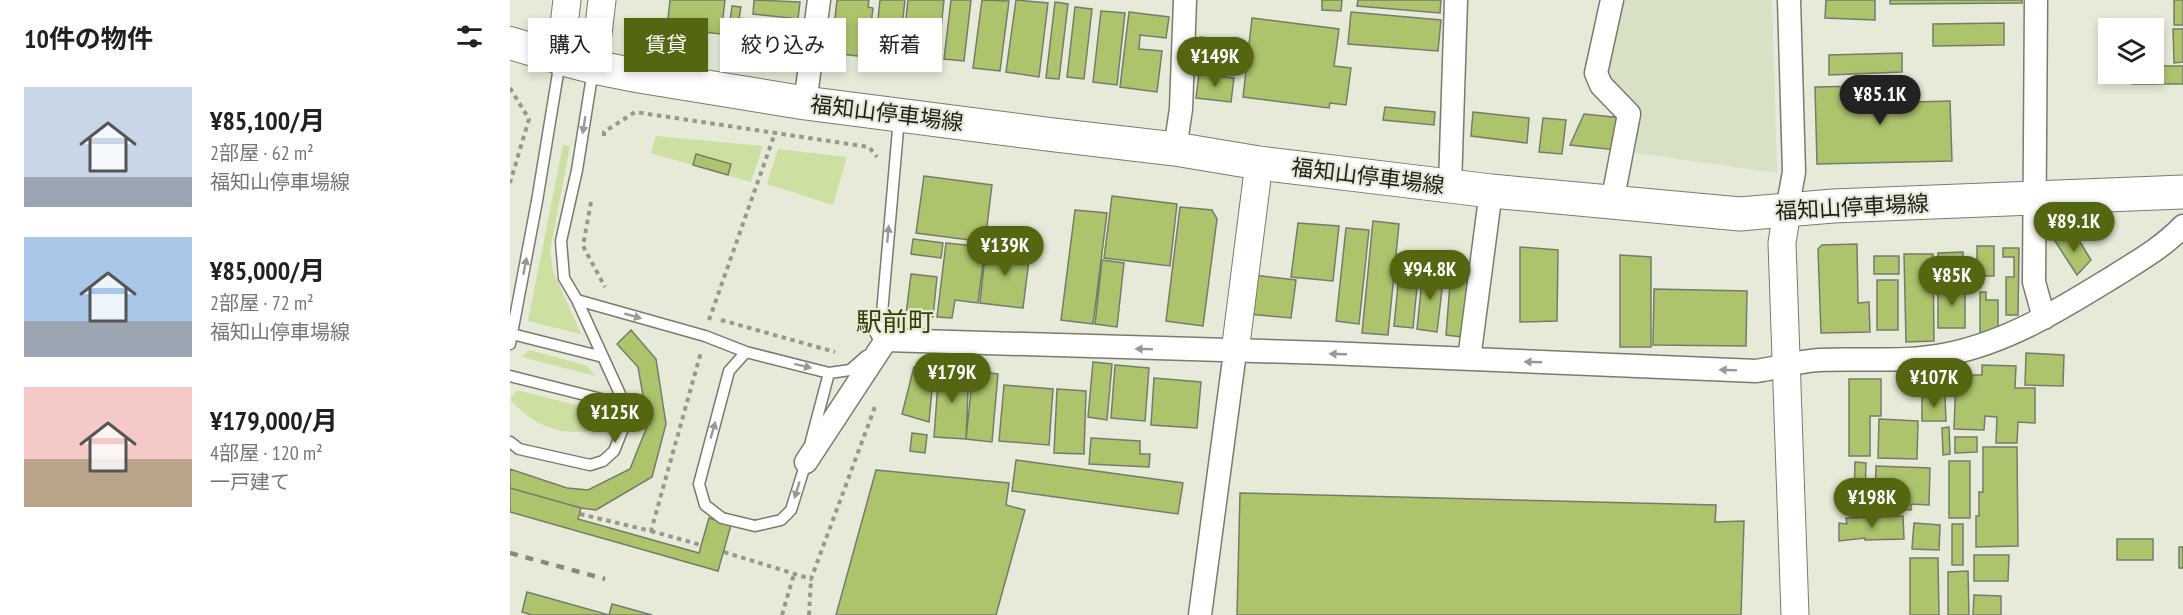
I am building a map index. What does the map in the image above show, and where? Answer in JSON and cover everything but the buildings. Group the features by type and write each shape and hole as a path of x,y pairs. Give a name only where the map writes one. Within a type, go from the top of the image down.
{"main road":[{"path":"510,43 528,48"},
{"name":"福知山停車場線","path":"612,70 805,103 1175,149 1259,163 1491,191 1740,214 1833,206 2183,192"}],"street":[{"path":"565,18 567,0"},
{"path":"600,18 602,0"},
{"path":"805,103 819,0"},
{"path":"1175,149 1181,109 1185,0"},
{"path":"1450,186 1456,0"},
{"path":"1612,0 1596,73 1601,85 1629,114 1612,203"},
{"path":"1789,0 1794,172 1782,243 1795,615"},
{"path":"2036,0 2034,282 2044,318"},
{"path":"1200,615 1259,163"},
{"path":"1469,359 1491,191"},
{"path":"806,462 883,335 1235,352 1756,371 1819,360 1947,355 1994,342 2044,318 2167,243 2183,226"}],"lane":[{"path":"558,72 537,201 511,339 603,357"},
{"path":"510,442 519,449 590,465 603,461 614,451 624,426 625,405 577,300 564,278 561,241 578,170 593,72"},
{"path":"577,300 705,336 746,352 829,373 850,370 868,355 883,335 899,114"},
{"path":"746,352 729,371 699,484 705,505 722,518 755,526 781,520 791,510 829,373"},
{"path":"510,376 625,405"}],"path":[{"path":"510,88 529,119 510,183"},
{"path":"602,143 604,132 635,112 869,147 878,158 886,156"},
{"path":"775,133 709,317 842,354"},
{"path":"591,201 583,246 603,286 614,289"},
{"path":"651,531 703,345"},
{"path":"809,615 812,579 877,400"},
{"path":"580,514 701,545"},
{"path":"724,552 812,579"},
{"path":"782,615 794,574"}],"shaded area":[{"path":"1617,0 1772,0 1777,173 1629,152 1605,81"}],"green space":[{"path":"656,136 763,146 751,182 651,153"},
{"path":"563,145 570,146 550,251 553,271 581,334 528,321"},
{"path":"778,149 847,157 833,205 767,184"},
{"path":"529,350 588,366 595,376 522,357"},
{"path":"517,390 614,415 613,429 569,432 546,426 534,420 510,400"}],"railway":[{"path":"510,553 605,579"}],"district":[{"name":"駅前町","path":"895,322"}]}
